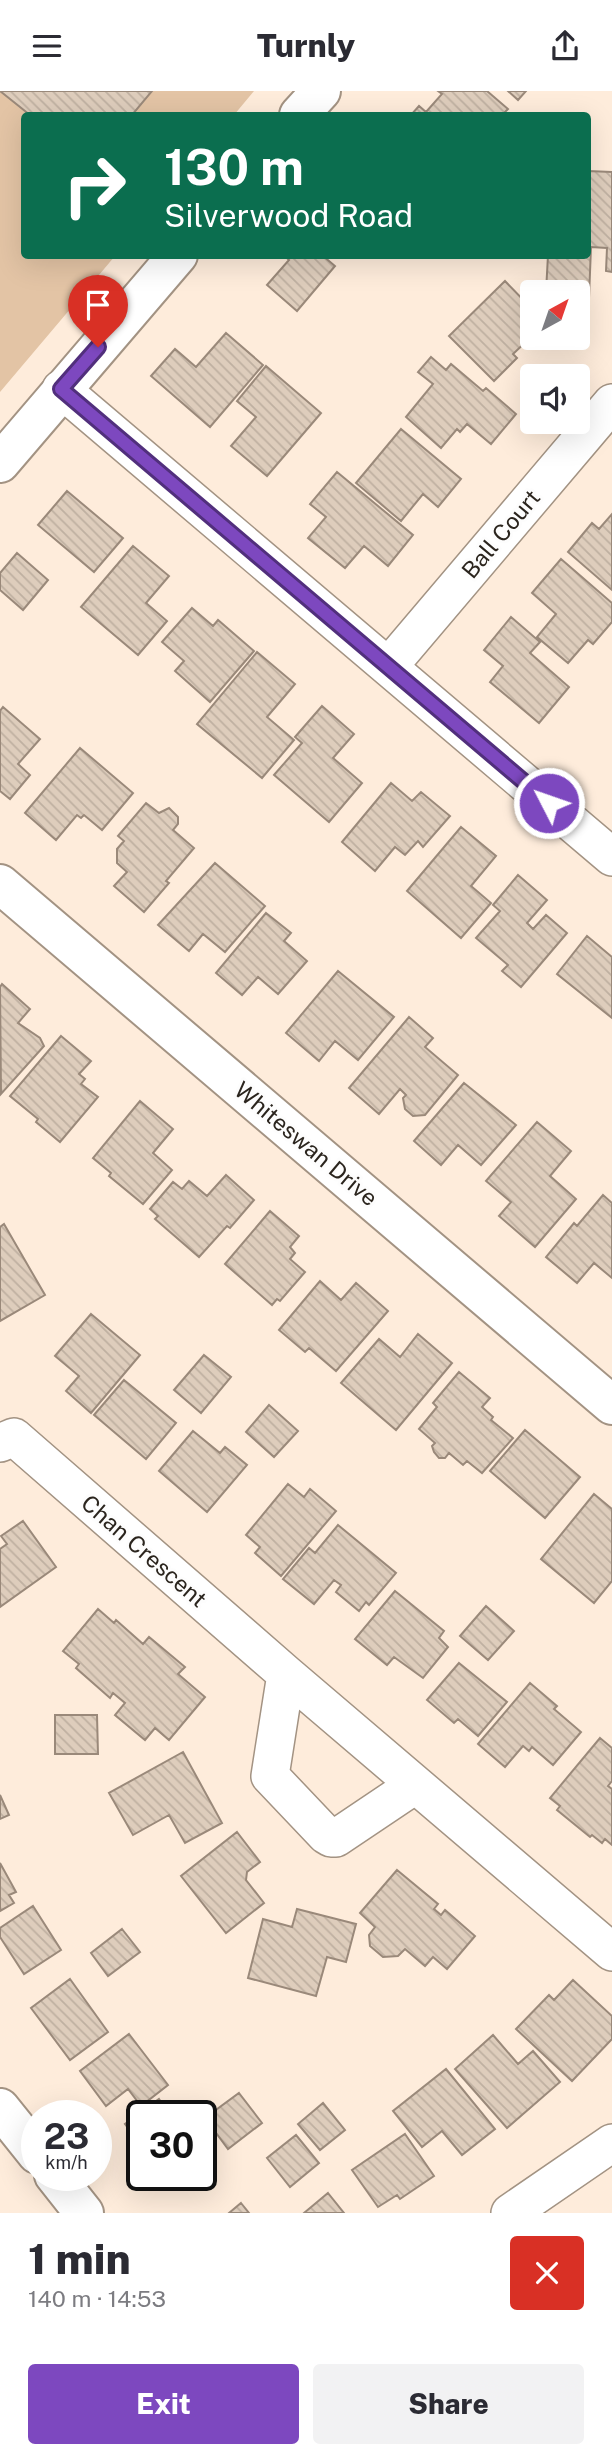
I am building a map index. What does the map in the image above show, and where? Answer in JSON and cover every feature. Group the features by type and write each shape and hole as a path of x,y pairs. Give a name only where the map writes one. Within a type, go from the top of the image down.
{"street":[{"path":"302,112 321,91"},
{"path":"0,463 175,259"},
{"path":"61,389 612,857"},
{"name":"Ball Court","path":"389,666 612,403"},
{"name":"Whiteswan Drive","path":"0,884 612,1405"},
{"name":"Chan Crescent","path":"0,1443 14,1437 612,1952"},
{"path":"286,1674 270,1776 326,1835 336,1837 415,1785"},
{"path":"0,2108 21,2134"},
{"path":"510,2213 612,2143"},
{"path":"67,2191 84,2213"}],"shaded area":[{"path":"0,91 254,91 236,112 21,112 21,259 112,259 0,392"}],"building":[{"path":"0,91 152,91 134,112 26,112"},
{"path":"438,91 487,91 508,109 505,112 426,112 442,94"},
{"path":"508,91 526,91 518,100"},
{"path":"419,106 426,112 414,112"},
{"path":"591,171 612,172 612,272 606,271 607,248 591,247"},
{"path":"327,259 335,266 297,311 267,285 289,260"},
{"path":"548,259 591,259 590,280 547,280"},
{"path":"505,281 520,297 520,347 513,354 517,358 494,381 449,336"},
{"path":"226,333 263,365 210,427 151,376 175,349 196,367"},
{"path":"431,357 446,370 451,364 483,391 486,388 516,414 491,444 467,424 460,432 457,429 441,448 406,417 433,384 418,372"},
{"path":"266,366 321,413 267,476 231,446 256,417 237,401"},
{"path":"401,429 461,479 438,507 423,494 401,521 356,483"},
{"path":"337,472 413,535 388,566 364,546 345,568 308,538 326,517 310,504"},
{"path":"67,491 123,538 94,572 38,525"},
{"path":"612,514 612,590 568,552 592,523 599,529"},
{"path":"133,546 169,576 146,603 167,621 138,655 81,607"},
{"path":"17,553 48,580 23,610 0,590 0,573"},
{"path":"561,559 612,603 612,622 593,644 588,640 568,663 537,637 556,614 532,593"},
{"path":"192,608 213,626 218,620 254,651 210,702 175,671 184,661 162,642"},
{"path":"511,617 540,642 530,653 569,687 539,723 490,682 503,666 484,650"},
{"path":"257,652 295,684 267,717 294,740 262,778 197,724"},
{"path":"322,706 354,734 333,758 362,783 329,822 274,775 302,743 295,737"},
{"path":"3,707 40,739 18,764 30,775 10,799 0,791 0,711"},
{"path":"80,748 133,793 102,830 84,815 81,818 77,815 56,840 25,813"},
{"path":"391,783 412,801 421,792 450,816 423,847 418,841 405,855 395,847 375,871 342,842"},
{"path":"146,803 159,813 169,808 178,817 178,824 173,830 194,848 144,912 114,886 127,872 117,863 117,849 124,841 118,836"},
{"path":"461,827 496,856 471,886 491,903 461,938 407,891"},
{"path":"215,863 265,906 225,952 203,934 189,951 158,925"},
{"path":"518,875 547,900 527,923 533,929 546,915 567,933 521,987 502,971 508,965 476,938 500,911 493,905"},
{"path":"266,913 291,933 284,941 307,961 278,994 258,977 242,995 216,973"},
{"path":"587,936 612,957 612,1018 557,974"},
{"path":"338,971 394,1017 358,1060 335,1041 319,1061 286,1033"},
{"path":"2,984 30,1009 18,1023 40,1038 44,1046 1,1094 0,987"},
{"path":"409,1017 433,1038 425,1047 458,1075 425,1115 413,1116 405,1109 403,1098 406,1095 400,1089 379,1114 349,1088"},
{"path":"61,1036 91,1061 79,1074 85,1079 81,1084 98,1097 60,1142 10,1096"},
{"path":"464,1083 516,1125 481,1165 458,1145 441,1165 414,1141"},
{"path":"140,1101 173,1129 153,1153 172,1170 143,1204 109,1176 111,1173 93,1158"},
{"path":"537,1122 571,1151 550,1176 576,1199 535,1247 499,1216 511,1202 486,1181"},
{"path":"226,1175 254,1200 230,1228 227,1226 199,1257 155,1219 158,1216 150,1209 173,1182 182,1189 189,1181 207,1196"},
{"path":"603,1195 612,1203 612,1278 594,1263 577,1283 546,1257 574,1223 577,1226"},
{"path":"270,1211 299,1236 290,1247 295,1253 290,1259 305,1272 280,1301 277,1299 272,1305 225,1264"},
{"path":"4,1224 45,1295 0,1321 0,1227"},
{"path":"320,1281 341,1300 356,1283 388,1311 336,1371 309,1348 305,1352 279,1330"},
{"path":"91,1314 140,1355 91,1413 66,1391 79,1376 55,1356"},
{"path":"418,1334 452,1363 396,1430 341,1383 379,1339 400,1357"},
{"path":"204,1355 231,1377 201,1413 174,1390"},
{"path":"459,1372 490,1398 482,1407 493,1417 491,1420 513,1438 482,1473 467,1461 463,1465 449,1453 445,1458 439,1458 432,1446 435,1443 419,1429 437,1407 433,1403"},
{"path":"124,1380 176,1423 146,1459 94,1415"},
{"path":"269,1405 298,1431 274,1457 246,1432"},
{"path":"525,1430 580,1477 545,1518 490,1471"},
{"path":"193,1431 220,1453 225,1447 247,1465 207,1512 159,1471"},
{"path":"288,1484 304,1497 310,1489 336,1511 281,1576 255,1553 260,1547 246,1535"},
{"path":"594,1494 612,1509 612,1581 594,1603 541,1559"},
{"path":"23,1521 56,1567 0,1607 0,1549 7,1544 1,1536"},
{"path":"338,1525 396,1573 369,1605 366,1602 359,1611 336,1592 341,1585 334,1580 314,1604 283,1579 309,1548 315,1553"},
{"path":"395,1591 444,1631 439,1638 448,1647 423,1678 394,1657 387,1665 355,1639"},
{"path":"486,1606 514,1631 488,1660 460,1636"},
{"path":"98,1609 114,1623 116,1620 143,1644 149,1637 185,1667 178,1674 205,1697 169,1740 155,1728 145,1740 115,1715 125,1703 113,1693 110,1698 76,1668 79,1664 63,1651"},
{"path":"459,1663 507,1702 478,1736 458,1719 454,1723 427,1700"},
{"path":"530,1683 557,1706 554,1709 581,1732 553,1765 532,1747 529,1751 523,1746 505,1767 478,1744"},
{"path":"55,1715 97,1715 98,1754 55,1754"},
{"path":"600,1738 612,1748 612,1781 608,1786 612,1789 612,1845 605,1839 602,1843 592,1835 590,1837 557,1810 560,1806 550,1798"},
{"path":"183,1752 222,1823 185,1843 169,1815 133,1835 109,1793"},
{"path":"0,1795 9,1815 0,1819"},
{"path":"237,1832 260,1862 247,1872 246,1880 264,1903 226,1933 181,1876"},
{"path":"0,1863 16,1892 9,1895 14,1903 0,1911"},
{"path":"397,1870 438,1904 434,1909 441,1915 445,1910 475,1936 447,1969 433,1957 425,1966 405,1949 398,1956 383,1957 370,1946 369,1935 375,1927 360,1913"},
{"path":"33,1906 61,1950 24,1974 0,1937 0,1928"},
{"path":"297,1909 356,1924 346,1962 327,1957 316,1996 248,1978 263,1919 292,1927"},
{"path":"122,1929 140,1952 108,1976 91,1953"},
{"path":"70,1979 108,2032 70,2060 31,2008"},
{"path":"573,1980 612,2016 612,2039 572,2081 516,2029 549,1995 554,2000"},
{"path":"129,2034 168,2085 149,2100 136,2100 128,2089 112,2101 102,2100 80,2071"},
{"path":"493,2035 518,2064 533,2051 560,2082 507,2128 455,2069"},
{"path":"446,2069 495,2129 462,2155 442,2131 422,2147 393,2111"},
{"path":"239,2093 262,2123 228,2149 217,2134 217,2109"},
{"path":"323,2103 345,2130 320,2150 298,2124"},
{"path":"405,2134 434,2176 400,2199 397,2195 378,2207 352,2170"},
{"path":"296,2135 319,2163 290,2187 267,2158"},
{"path":"328,2193 344,2213 304,2213"},
{"path":"241,2203 249,2213 229,2213"}],"route":[{"path":"98,347 61,389 549,803"}]}
